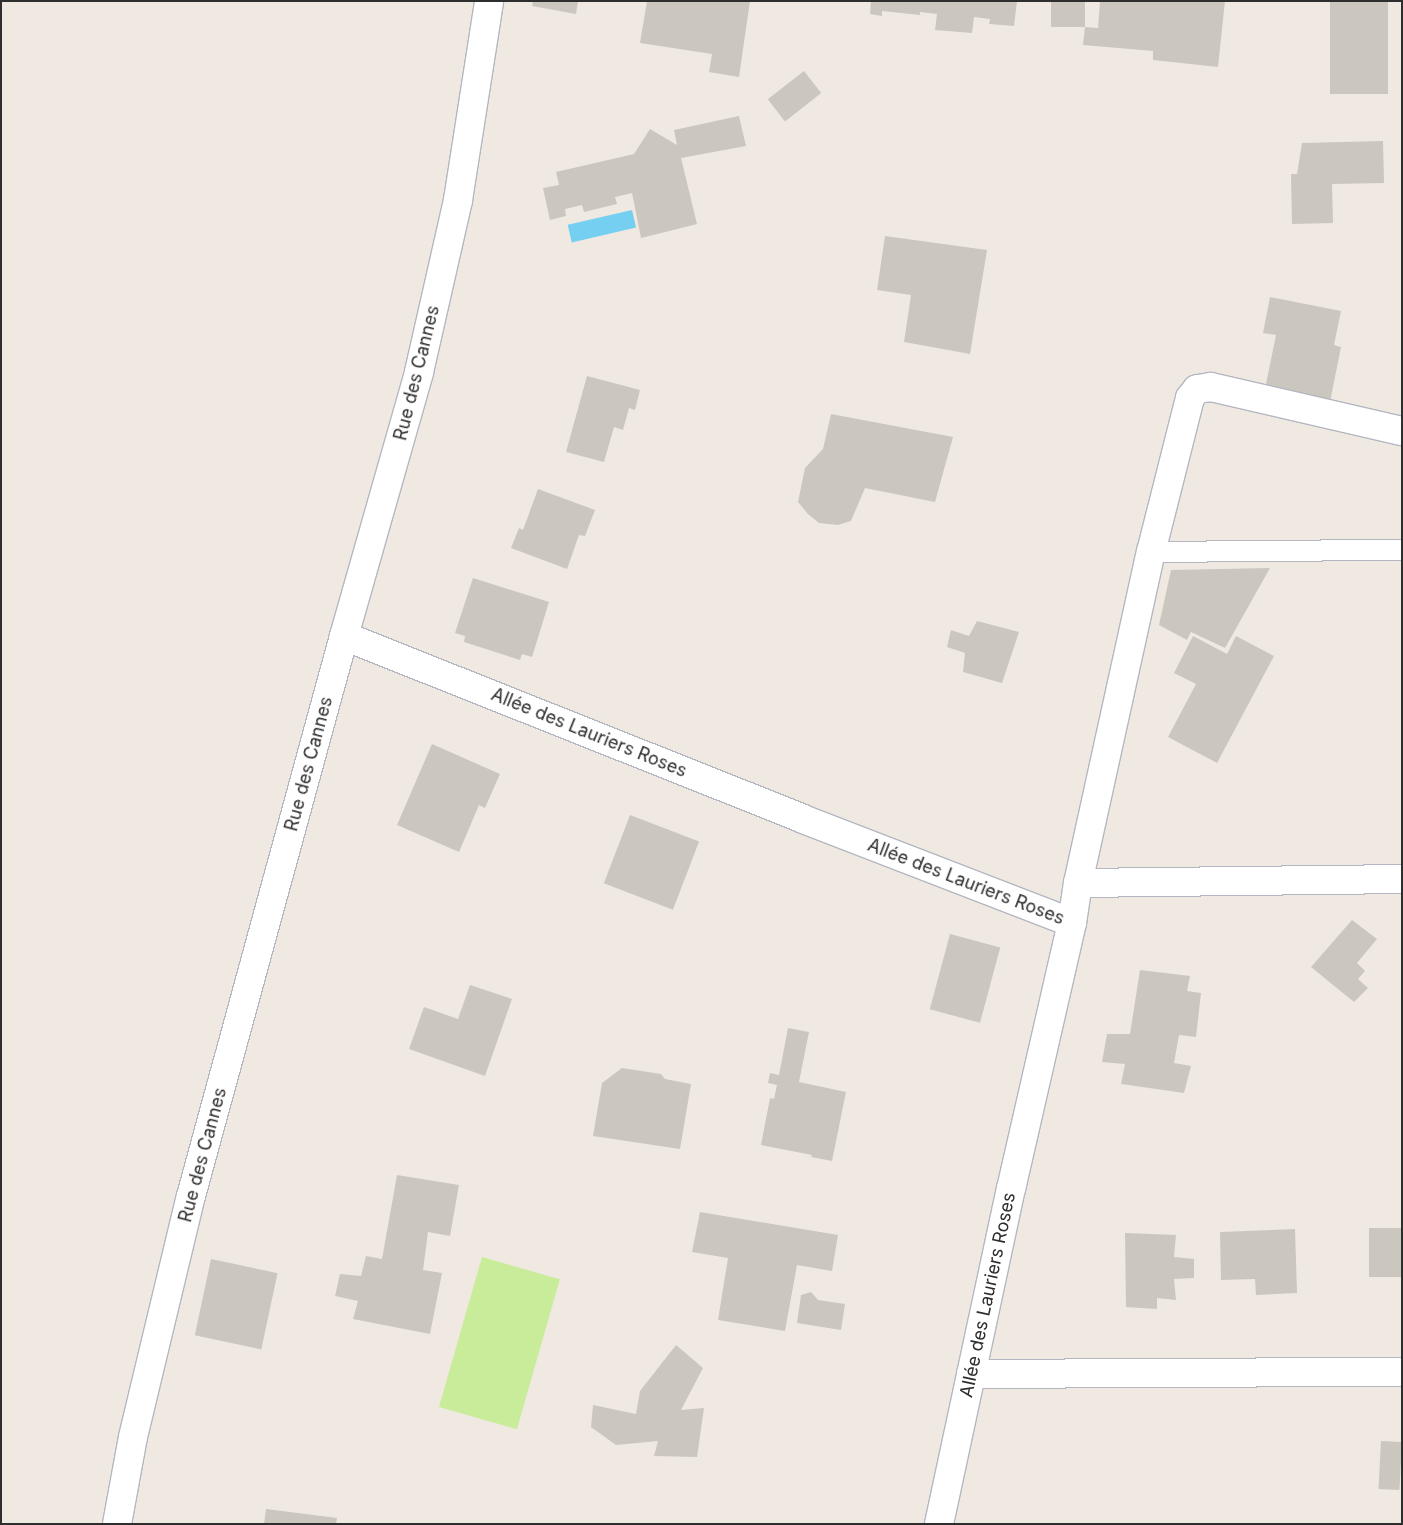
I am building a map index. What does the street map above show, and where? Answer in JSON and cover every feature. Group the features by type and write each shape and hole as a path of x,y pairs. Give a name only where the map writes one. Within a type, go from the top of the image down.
{"street":[{"name":"Rue des Cannes","path":"117,1524 133,1437 192,1196 344,636 419,372 458,200 489,1"},
{"path":"1072,922 1078,883 1151,552 1190,398 1197,390 1210,387 1402,431"},
{"name":"Allée des Lauriers Roses","path":"344,636 821,826 1072,922 939,1524"},
{"path":"1078,883 1402,879"},
{"path":"971,1374 1402,1372"}],"lane":[{"path":"1151,552 1402,550"}],"green space":[{"path":"482,1257 560,1279 517,1429 439,1407"}],"water":[{"path":"632,210 636,228 572,242 568,225"}],"building":[{"path":"533,1 578,1 576,14 532,6"},
{"path":"647,1 750,1 739,77 709,72 712,54 640,43"},
{"path":"871,1 1017,1 1014,26 989,24 990,19 974,17 972,33 935,30 937,14 920,12 920,15 882,11 882,16 870,14"},
{"path":"1051,1 1085,1 1085,27 1051,27"},
{"path":"1100,1 1225,1 1218,67 1153,60 1153,51 1083,45 1085,27 1098,28"},
{"path":"1330,1 1388,1 1388,94 1330,94"},
{"path":"804,71 821,93 785,121 768,99"},
{"path":"739,116 746,146 681,158 697,224 641,238 632,193 615,197 617,204 584,212 582,205 565,209 566,216 550,220 543,188 559,185 556,172 634,154 650,129 677,145 674,130"},
{"path":"1383,141 1384,183 1332,184 1333,223 1292,224 1291,174 1297,174 1302,143"},
{"path":"885,236 987,250 970,354 904,342 911,295 877,290"},
{"path":"1270,297 1341,311 1334,345 1341,347 1330,402 1265,389 1276,335 1263,333"},
{"path":"587,376 640,390 635,410 629,408 623,430 614,427 604,462 566,452"},
{"path":"831,414 953,437 935,502 865,488 851,521 838,525 819,523 808,514 798,502 805,468 823,449"},
{"path":"538,489 595,510 585,536 579,535 567,569 511,548 519,528 523,530"},
{"path":"1270,568 1225,648 1191,632 1187,640 1159,625 1171,570"},
{"path":"473,578 549,602 532,657 522,654 520,660 464,642 465,636 455,633"},
{"path":"977,621 1019,632 1002,683 963,672 965,653 947,647 951,630 969,636"},
{"path":"1193,636 1227,654 1236,636 1274,656 1217,763 1168,737 1196,684 1174,673"},
{"path":"432,744 500,774 485,808 479,805 459,852 397,825"},
{"path":"630,815 699,842 673,910 604,883"},
{"path":"1352,920 1377,939 1357,963 1365,971 1358,979 1368,988 1354,1002 1311,967"},
{"path":"950,934 1000,947 980,1023 930,1009"},
{"path":"1140,970 1190,976 1187,991 1201,993 1196,1037 1179,1035 1174,1063 1191,1066 1184,1093 1121,1084 1125,1064 1102,1062 1107,1034 1130,1034"},
{"path":"470,985 512,999 485,1076 409,1049 424,1007 458,1019"},
{"path":"788,1028 809,1032 799,1082 846,1092 832,1161 761,1145 770,1098 774,1099 777,1085 768,1083 770,1073 779,1075"},
{"path":"622,1068 661,1074 665,1079 691,1084 680,1149 593,1136 602,1083"},
{"path":"397,1175 459,1185 450,1236 428,1232 423,1270 442,1273 430,1334 353,1319 358,1301 335,1296 340,1274 361,1276 366,1256 382,1259"},
{"path":"700,1212 838,1235 832,1271 797,1265 785,1331 718,1320 728,1258 692,1252"},
{"path":"1369,1228 1402,1228 1402,1277 1369,1277"},
{"path":"1295,1229 1297,1293 1256,1295 1255,1279 1221,1280 1220,1232"},
{"path":"1125,1233 1176,1235 1174,1257 1194,1259 1194,1278 1174,1279 1176,1300 1157,1298 1157,1309 1126,1307"},
{"path":"211,1259 278,1273 261,1349 195,1335"},
{"path":"811,1292 818,1300 845,1304 841,1330 797,1323 801,1295"},
{"path":"676,1345 703,1368 681,1410 704,1408 697,1457 654,1456 658,1441 616,1445 591,1427 593,1405 636,1414 640,1391"},
{"path":"1381,1441 1402,1442 1399,1490 1378,1489"},
{"path":"266,1509 337,1518 336,1524 264,1524"}]}
